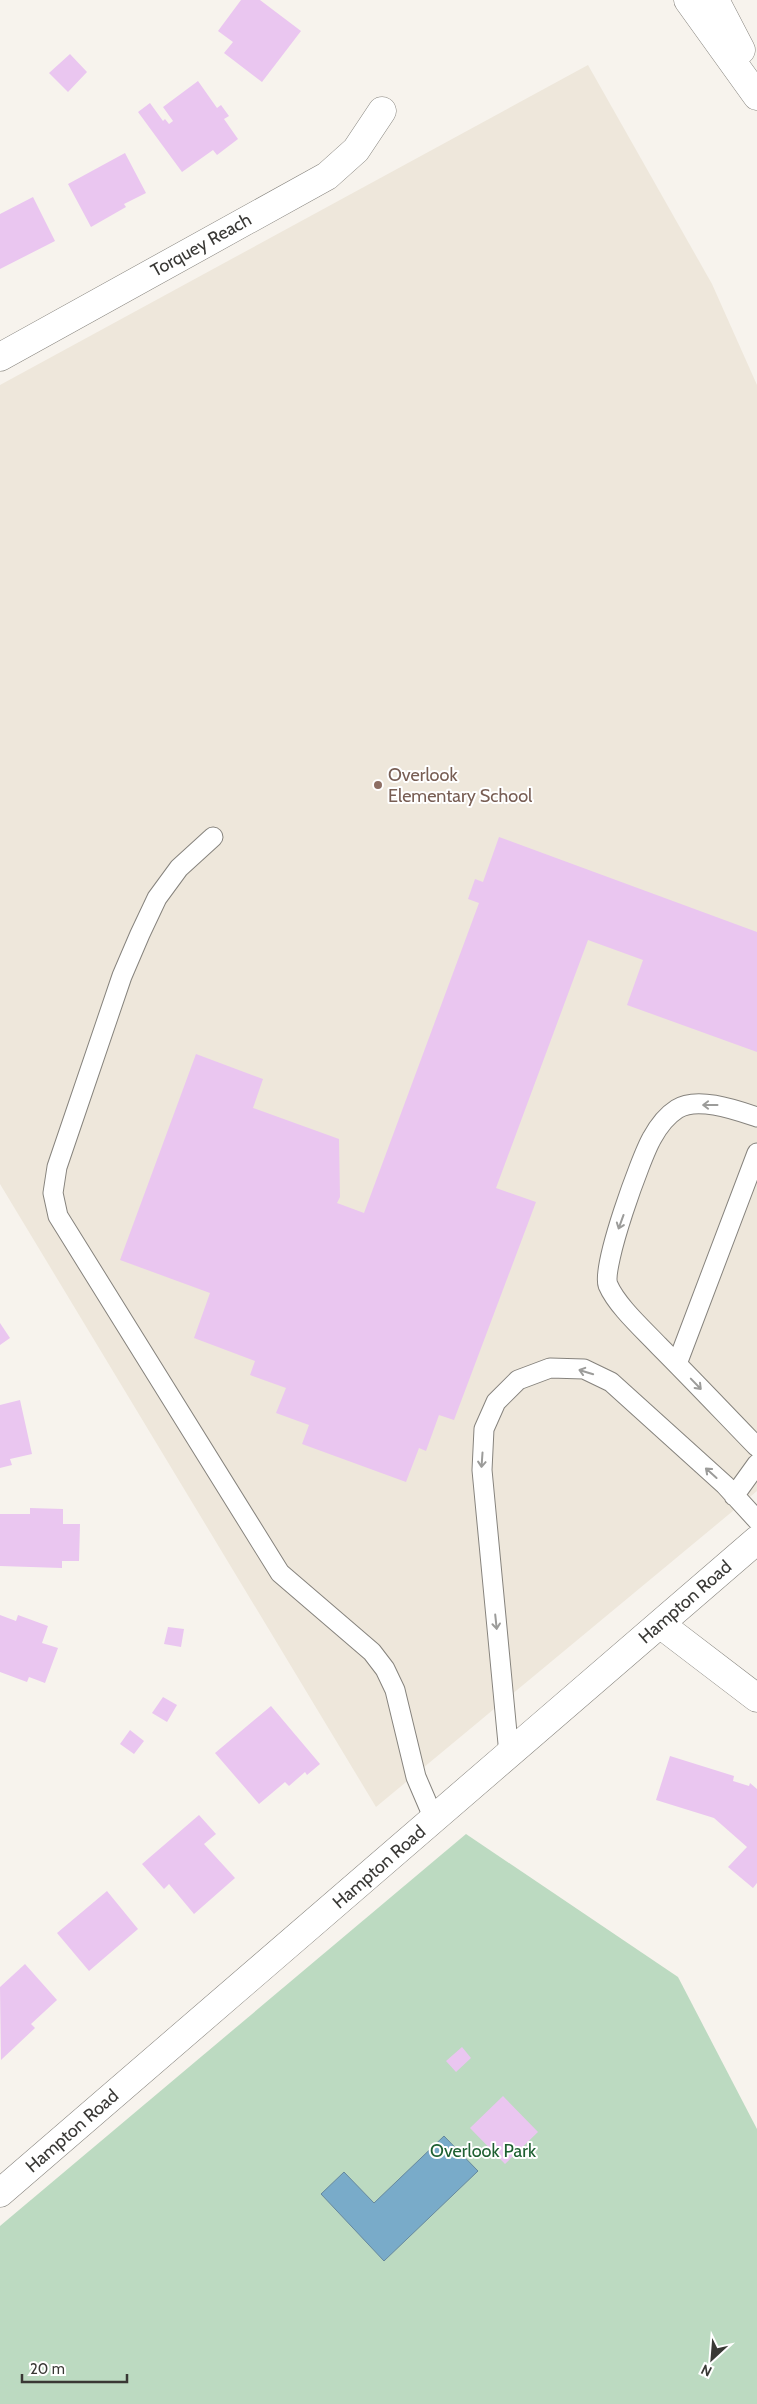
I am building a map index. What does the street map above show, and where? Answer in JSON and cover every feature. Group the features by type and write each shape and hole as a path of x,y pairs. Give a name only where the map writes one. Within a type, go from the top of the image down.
{"main road":[{"path":"688,0 757,96"},
{"path":"716,0 757,81"},
{"name":"Torquey Reach","path":"0,356 327,176 356,150 382,111"},
{"name":"Hampton Road","path":"0,2193 757,1540"},
{"path":"660,1624 757,1698"}],"lane":[{"path":"213,837 179,868 157,898 140,934 122,976 57,1168 53,1193 54,1201 58,1216 280,1573 372,1652 385,1669 397,1699 416,1777 434,1819"},
{"path":"757,1118 722,1105 697,1105 678,1108 662,1122 651,1139 612,1246 608,1265 608,1284 622,1306 757,1447"},
{"path":"677,1364 757,1153"},
{"path":"509,1754 482,1470 484,1429 496,1402 518,1380 550,1368 584,1369 612,1382 734,1496 757,1520"},
{"path":"734,1496 757,1464"}],"shaded area":[{"name":"Overlook Elementary School","path":"588,65 712,284 757,385 757,1491 376,1807 0,1184 0,385"}],"green space":[{"name":"Overlook Park","path":"466,1834 678,1977 757,2129 757,2404 0,2404 0,2226"}],"water":[{"path":"444,2136 478,2171 384,2261 321,2194 344,2172 374,2203"}],"building":[{"path":"241,0 260,0 301,31 262,82 224,53 233,42 218,31"},
{"path":"70,54 87,72 68,92 49,73"},
{"path":"198,81 217,108 221,105 229,116 224,119 238,139 217,155 213,150 182,172 138,112 150,103 163,121 165,119 169,124 173,121 163,107"},
{"path":"125,153 146,193 124,204 126,207 91,227 68,184"},
{"path":"33,197 55,241 0,269 0,214"},
{"path":"499,837 757,932 757,1052 627,1005 643,960 588,940 496,1188 536,1202 454,1420 439,1415 426,1451 419,1448 406,1482 302,1444 309,1425 276,1413 286,1388 250,1375 255,1361 194,1338 210,1293 120,1260 196,1054 263,1079 253,1108 339,1139 340,1197 337,1203 364,1213 479,903 468,899 475,879 483,882"},
{"path":"0,1323 10,1338 0,1345"},
{"path":"20,1400 32,1454 10,1459 12,1465 0,1468 0,1405"},
{"path":"30,1508 63,1509 63,1524 80,1524 79,1561 62,1561 62,1568 0,1566 0,1514 30,1514"},
{"path":"0,1615 16,1621 18,1615 48,1626 42,1643 58,1648 45,1683 29,1677 27,1682 0,1672"},
{"path":"168,1627 184,1629 181,1647 164,1644"},
{"path":"163,1697 177,1705 167,1722 152,1713"},
{"path":"271,1706 320,1764 307,1775 305,1772 289,1786 285,1782 259,1804 215,1753"},
{"path":"130,1730 144,1741 134,1754 120,1744"},
{"path":"670,1756 734,1776 733,1781 749,1786 750,1783 757,1789 757,1883 753,1888 728,1867 747,1847 714,1818 656,1800"},
{"path":"199,1815 216,1834 204,1844 235,1878 194,1914 169,1884 164,1889 142,1864"},
{"path":"107,1891 138,1929 89,1971 57,1933"},
{"path":"25,1964 57,2000 31,2024 35,2028 1,2060 0,1987"},
{"path":"462,2047 471,2058 456,2072 446,2061"},
{"path":"503,2096 538,2132 505,2164 470,2128"}],"place":[{"name":"Overlook Elementary School","path":"378,785"}]}
